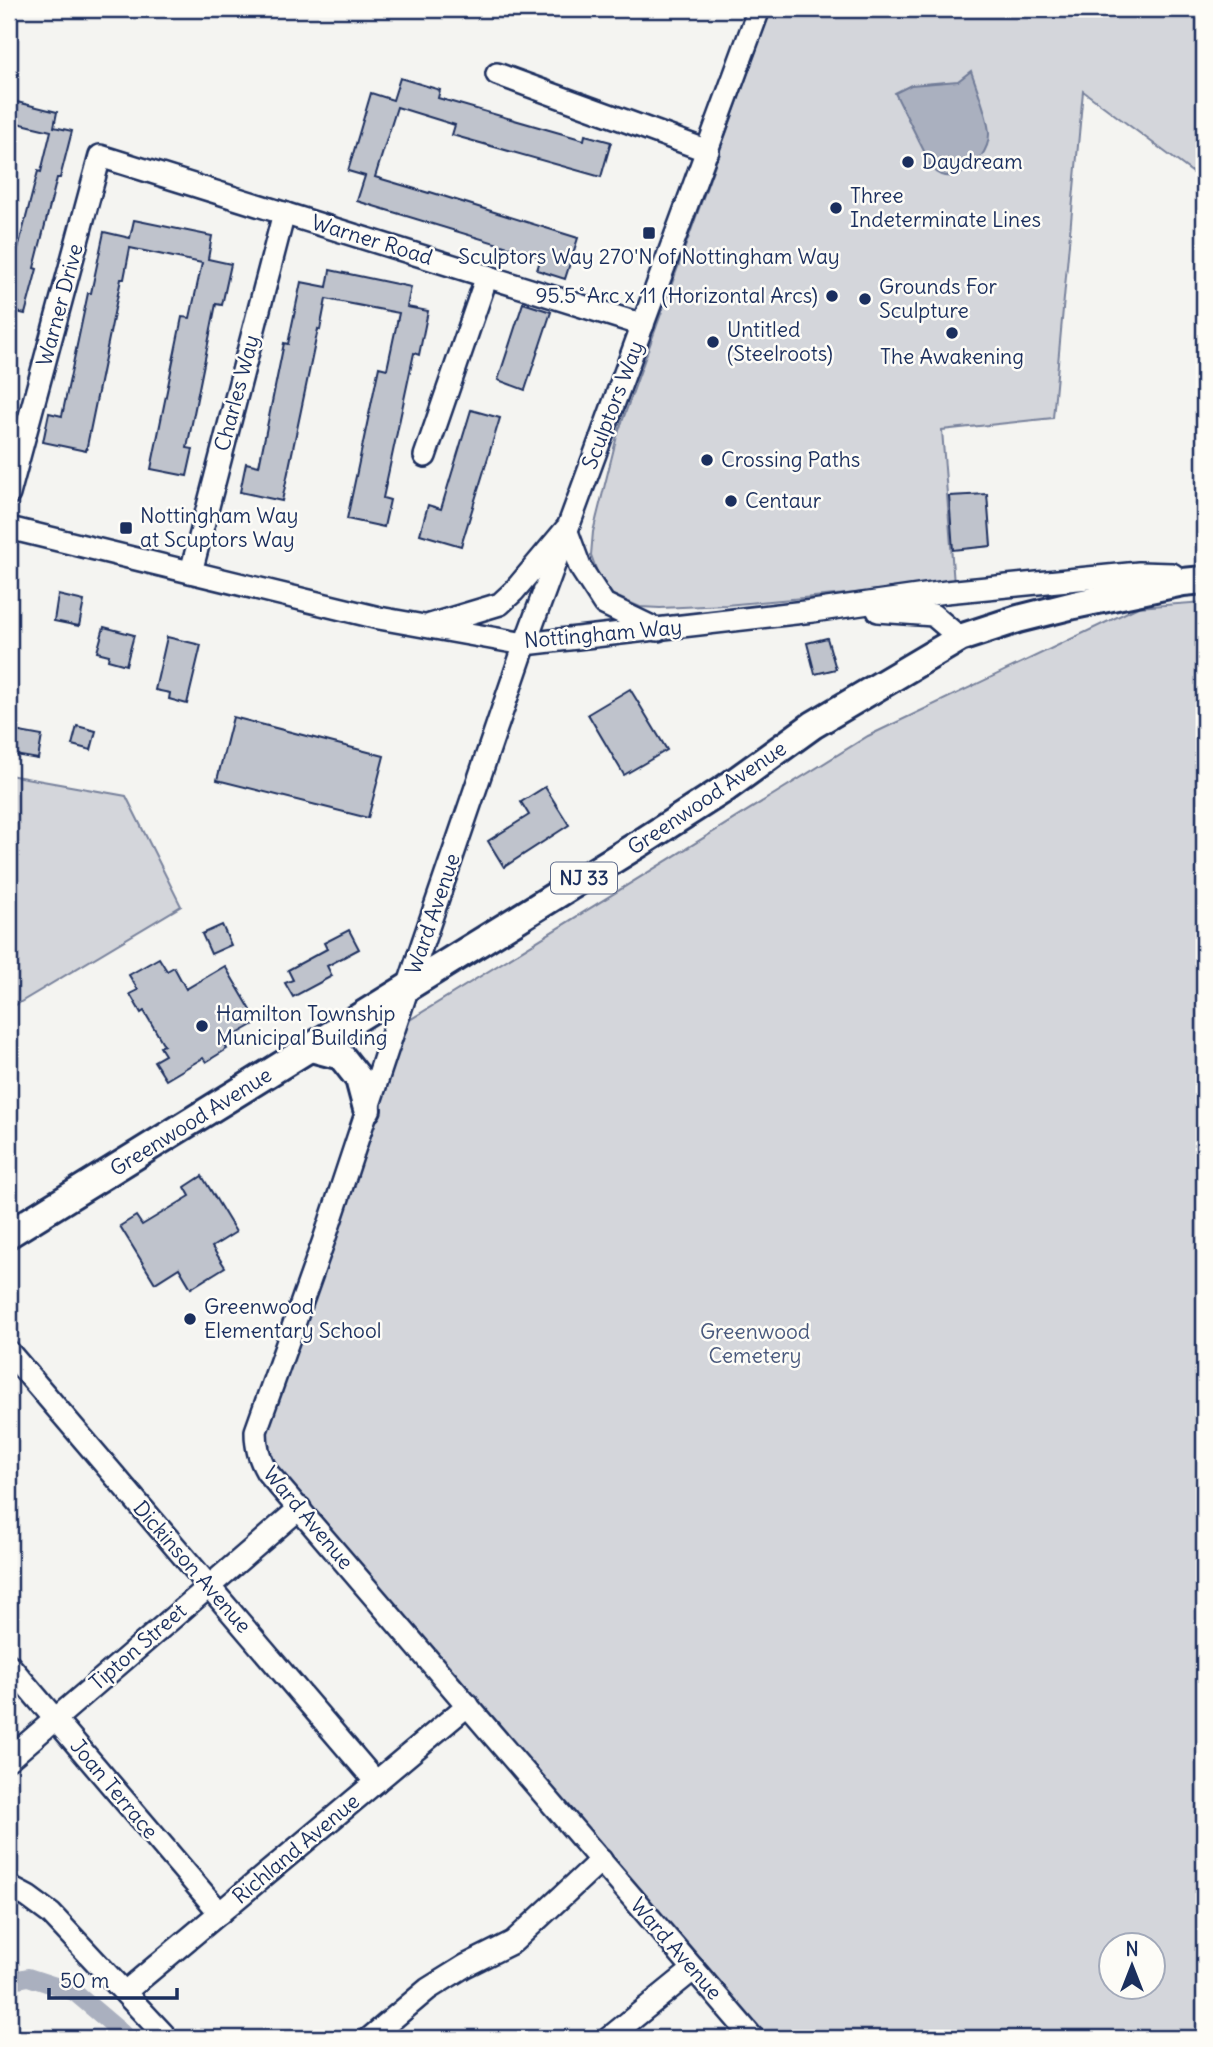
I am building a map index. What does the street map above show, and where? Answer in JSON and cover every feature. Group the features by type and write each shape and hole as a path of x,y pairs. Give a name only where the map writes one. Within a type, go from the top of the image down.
{"main road":[{"name":"Greenwood Avenue","path":"9,1234 726,788 813,725 960,638 1062,607 1194,581"},
{"path":"311,1048 341,1056 359,1079 367,1109"}],"street":[{"name":"Sculptors Way","path":"525,644 759,9"},
{"path":"497,74 708,151"},
{"name":"Warner Road","path":"100,156 643,325"},
{"name":"Warner Drive","path":"9,494 100,156"},
{"name":"Charles Way","path":"191,572 284,213"},
{"path":"425,456 487,276"},
{"name":"Nottingham Way","path":"9,528 379,618 525,644 813,611 946,592 1139,573 1172,574 1194,581"},
{"path":"426,626 500,604 566,529 580,567 604,604 658,630"},
{"path":"813,611 891,611 933,615 960,638"},
{"name":"Ward Avenue","path":"525,644 325,1237 256,1431 256,1445 259,1459 267,1472 753,2038"},
{"name":"Dickinson Avenue","path":"9,1352 376,1782"},
{"name":"Tipton Street","path":"9,1759 299,1508"},
{"name":"Joan Terrace","path":"9,1665 220,1913"},
{"name":"Richland Avenue","path":"125,1992 468,1705"},
{"path":"370,2038 428,1989 465,1966 513,1942 601,1860"},
{"path":"9,1887 51,1914 167,2038"},
{"path":"609,2038 694,1969"}],"green space":[{"name":"Grounds For Sculpture","path":"771,9 1204,9 1204,181 1083,91 1053,418 942,430 954,584 726,605 640,607 613,595 600,580 591,555 593,532 617,436"},
{"name":"Greenwood Cemetery","path":"1204,602 1204,2038 751,2038 248,1440 387,1034 868,736 1138,607"},
{"path":"9,775 126,796 181,906 9,1009"}],"water":[{"path":"971,71 987,120 987,146 981,157 962,173 940,175 932,168 895,93 911,85 958,81"}],"building":[{"path":"400,78 440,90 438,98 584,140 585,135 611,142 601,177 452,135 455,125 397,107 375,177 578,238 565,279 537,270 541,257 357,201 365,176 348,171 371,93 393,100"},
{"path":"9,100 57,112 54,127 72,131 60,178 57,178 25,314 9,310 9,297 17,265 14,264 51,131 9,121"},
{"path":"134,220 212,236 208,259 231,264 222,305 216,304 187,448 193,449 187,476 151,469 182,317 190,318 202,263 130,248 124,279 121,279 86,451 43,442 49,413 62,416 104,232 130,238"},
{"path":"330,270 411,287 407,307 428,311 419,355 414,353 383,498 390,500 384,527 347,519 379,367 387,369 399,313 326,299 282,501 240,492 246,463 259,466 284,343 288,344 301,282 327,287"},
{"path":"523,303 551,312 525,390 498,380"},
{"path":"471,410 500,418 461,546 420,534 428,505 441,509"},
{"path":"987,494 991,546 953,550 949,496"},
{"path":"58,595 84,601 79,626 54,621"},
{"path":"104,627 134,635 126,665 108,660 109,655 97,652"},
{"path":"167,637 201,645 187,704 169,699 170,693 155,690"},
{"path":"827,638 836,669 815,674 807,643"},
{"path":"630,689 667,750 624,775 588,714"},
{"path":"233,717 384,756 368,818 217,780"},
{"path":"77,726 96,731 91,750 72,745"},
{"path":"9,730 42,736 38,759 9,754"},
{"path":"545,787 569,825 504,867 488,841 529,815 521,802"},
{"path":"222,925 231,945 211,954 202,934"},
{"path":"349,930 359,949 327,966 332,976 293,997 285,983 293,980 288,970 327,949 324,943"},
{"name":"Hamilton Township Municipal Building","path":"159,958 167,971 174,967 186,989 225,966 258,1022 223,1042 227,1049 206,1062 203,1058 166,1080 154,1061 165,1055 160,1047 164,1045 144,1011 141,1013 130,994 138,990 129,975"},
{"path":"202,1176 236,1232 212,1247 225,1267 191,1288 179,1268 155,1283 120,1226 136,1216 142,1225 190,1196 185,1187"}],"waterway":[{"path":"9,1981 28,1977 74,1992 127,2038"}],"place":[{"name":"Daydream","path":"908,162"},
{"name":"Three Indeterminate Lines","path":"836,208"},
{"name":"Sculptors Way 270'N of Nottingham Way","path":"649,233"},
{"name":"95.5 ̊ Arc x 11 (Horizontal Arcs)","path":"832,296"},
{"name":"Grounds For Sculpture","path":"865,299"},
{"name":"The Awakening","path":"952,333"},
{"name":"Untitled (Steelroots)","path":"713,342"},
{"name":"Crossing Paths","path":"707,460"},
{"name":"Centaur","path":"731,501"},
{"name":"Nottingham Way at Scuptors Way","path":"126,528"},
{"name":"Hamilton Township Municipal Building","path":"202,1026"},
{"name":"Greenwood Elementary School","path":"190,1319"}]}
